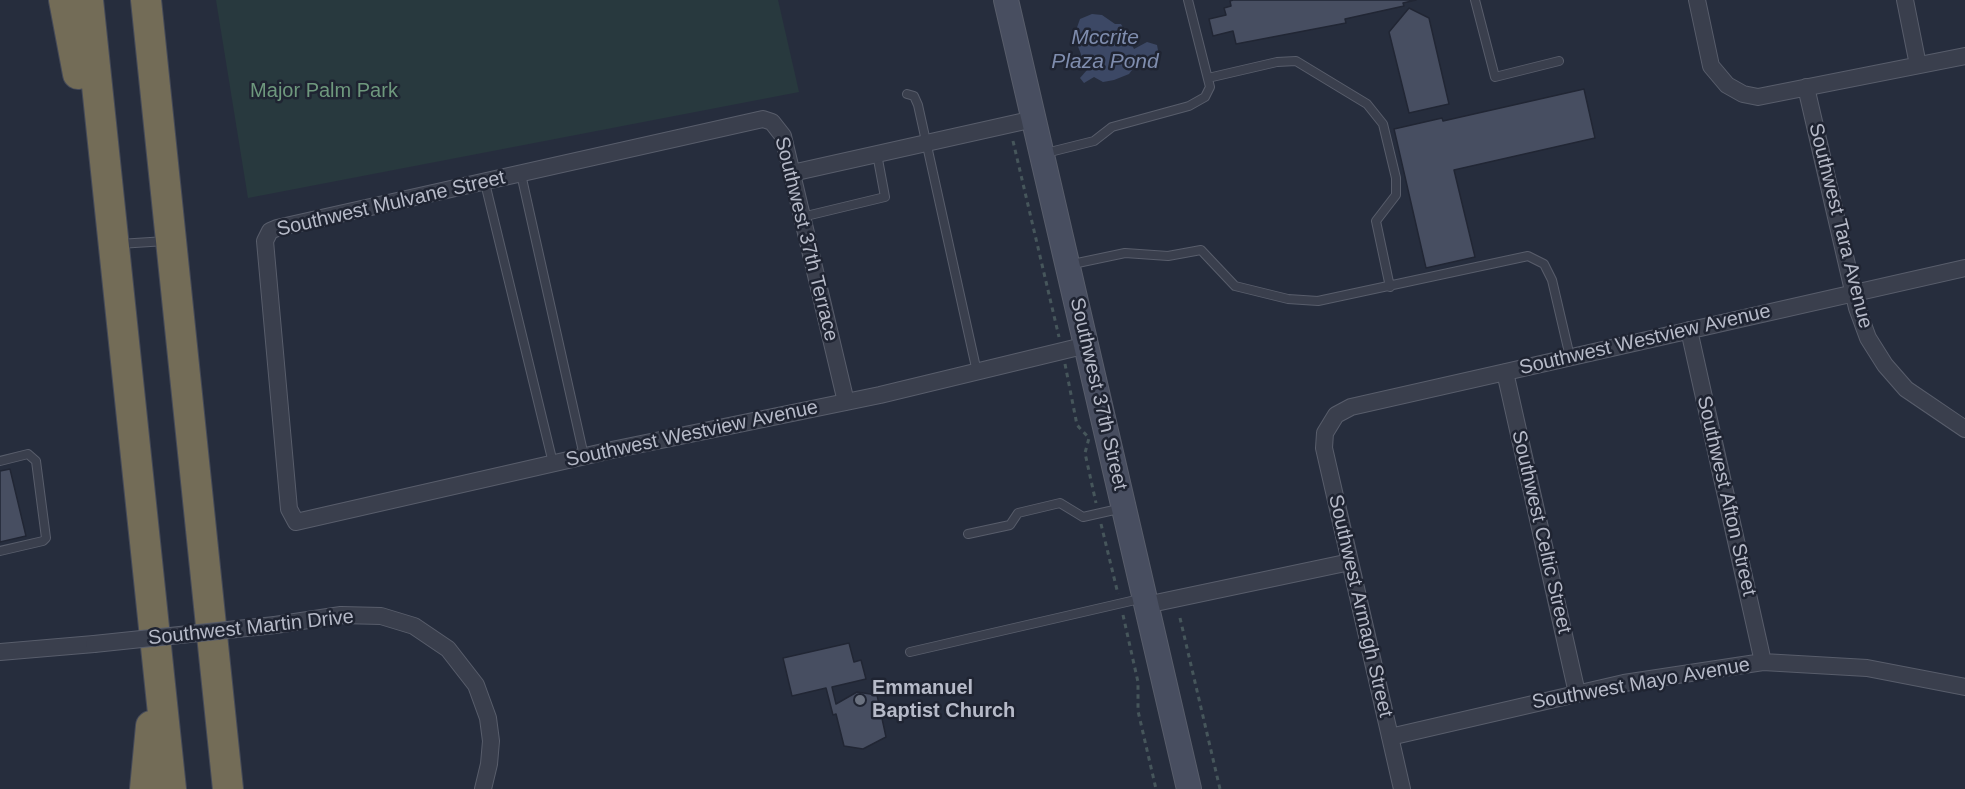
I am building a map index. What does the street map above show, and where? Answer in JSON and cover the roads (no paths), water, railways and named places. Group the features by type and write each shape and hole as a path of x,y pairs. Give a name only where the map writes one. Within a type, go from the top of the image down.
{"highway":[{"path":"64,0 113,244"},
{"path":"88,0 171,789"},
{"path":"146,0 228,789"},
{"path":"145,789 158,655"}],"main road":[{"name":"Southwest 37th Street","path":"1006,0 1189,789"}],"street":[{"path":"1698,0 1709,59 1726,85 1743,94 1758,97 1965,56"},
{"path":"1905,0 1918,65"},
{"name":"Southwest Tara Avenue","path":"1806,87 1853,293 1868,338 1895,378 1918,400 1965,429"},
{"path":"792,173 1034,118"},
{"name":"Southwest 37th Terrace","path":"625,151 763,119 772,122 783,136 846,402"},
{"name":"Southwest Mulvane Street","path":"296,522 289,509 266,236 277,228 625,151"},
{"name":"Southwest Westview Avenue","path":"1329,423 1336,415 1351,407 1965,268"},
{"name":"Southwest Afton Street","path":"1689,330 1763,662"},
{"name":"Southwest Westview Avenue","path":"296,522 584,456 846,402 1087,345"},
{"name":"Southwest Celtic Street","path":"1505,372 1577,693"},
{"name":"Southwest Armagh Street","path":"1329,423 1325,433 1324,448 1402,789"},
{"path":"1145,602 1350,562"},
{"name":"Southwest Martin Drive","path":"0,652 275,625 341,615 390,618 414,626 448,649 476,685 485,707 491,741 489,764 483,789"},
{"name":"Southwest Mayo Avenue","path":"1390,737 1577,693 1672,674 1763,662 1867,668 1965,687"}],"lane":[{"path":"1042,154 1094,141 1112,127 1189,106 1205,97 1210,87 1188,0"},
{"path":"1475,0 1494,77 1559,61"},
{"path":"1208,78 1277,62 1296,61 1367,104 1383,124 1396,178 1396,195 1376,221 1390,287"},
{"path":"907,94 914,96 918,105 977,372"},
{"path":"802,217 885,197 877,154"},
{"path":"521,174 584,456"},
{"path":"485,183 553,463"},
{"path":"113,244 171,240"},
{"path":"1068,265 1125,253 1168,256 1201,250 1235,286 1288,299 1318,301 1528,256 1544,264 1552,280 1570,357"},
{"path":"0,461 28,454 36,461 46,537 43,541 0,550"},
{"path":"968,534 1010,525 1018,513 1060,504 1083,517 1124,508"},
{"path":"910,652 1120,604 1145,602"}],"water":[{"name":"Mccrite Plaza Pond","path":"1092,14 1102,15 1115,24 1121,24 1134,49 1147,42 1157,45 1160,61 1147,66 1138,62 1129,74 1114,80 1103,82 1094,77 1084,83 1080,78 1087,70 1074,36 1080,19"}],"place":[{"name":"Emmanuel Baptist Church","path":"860,700"}],"park label":[{"name":"Major Palm Park","path":"324,91"}]}
